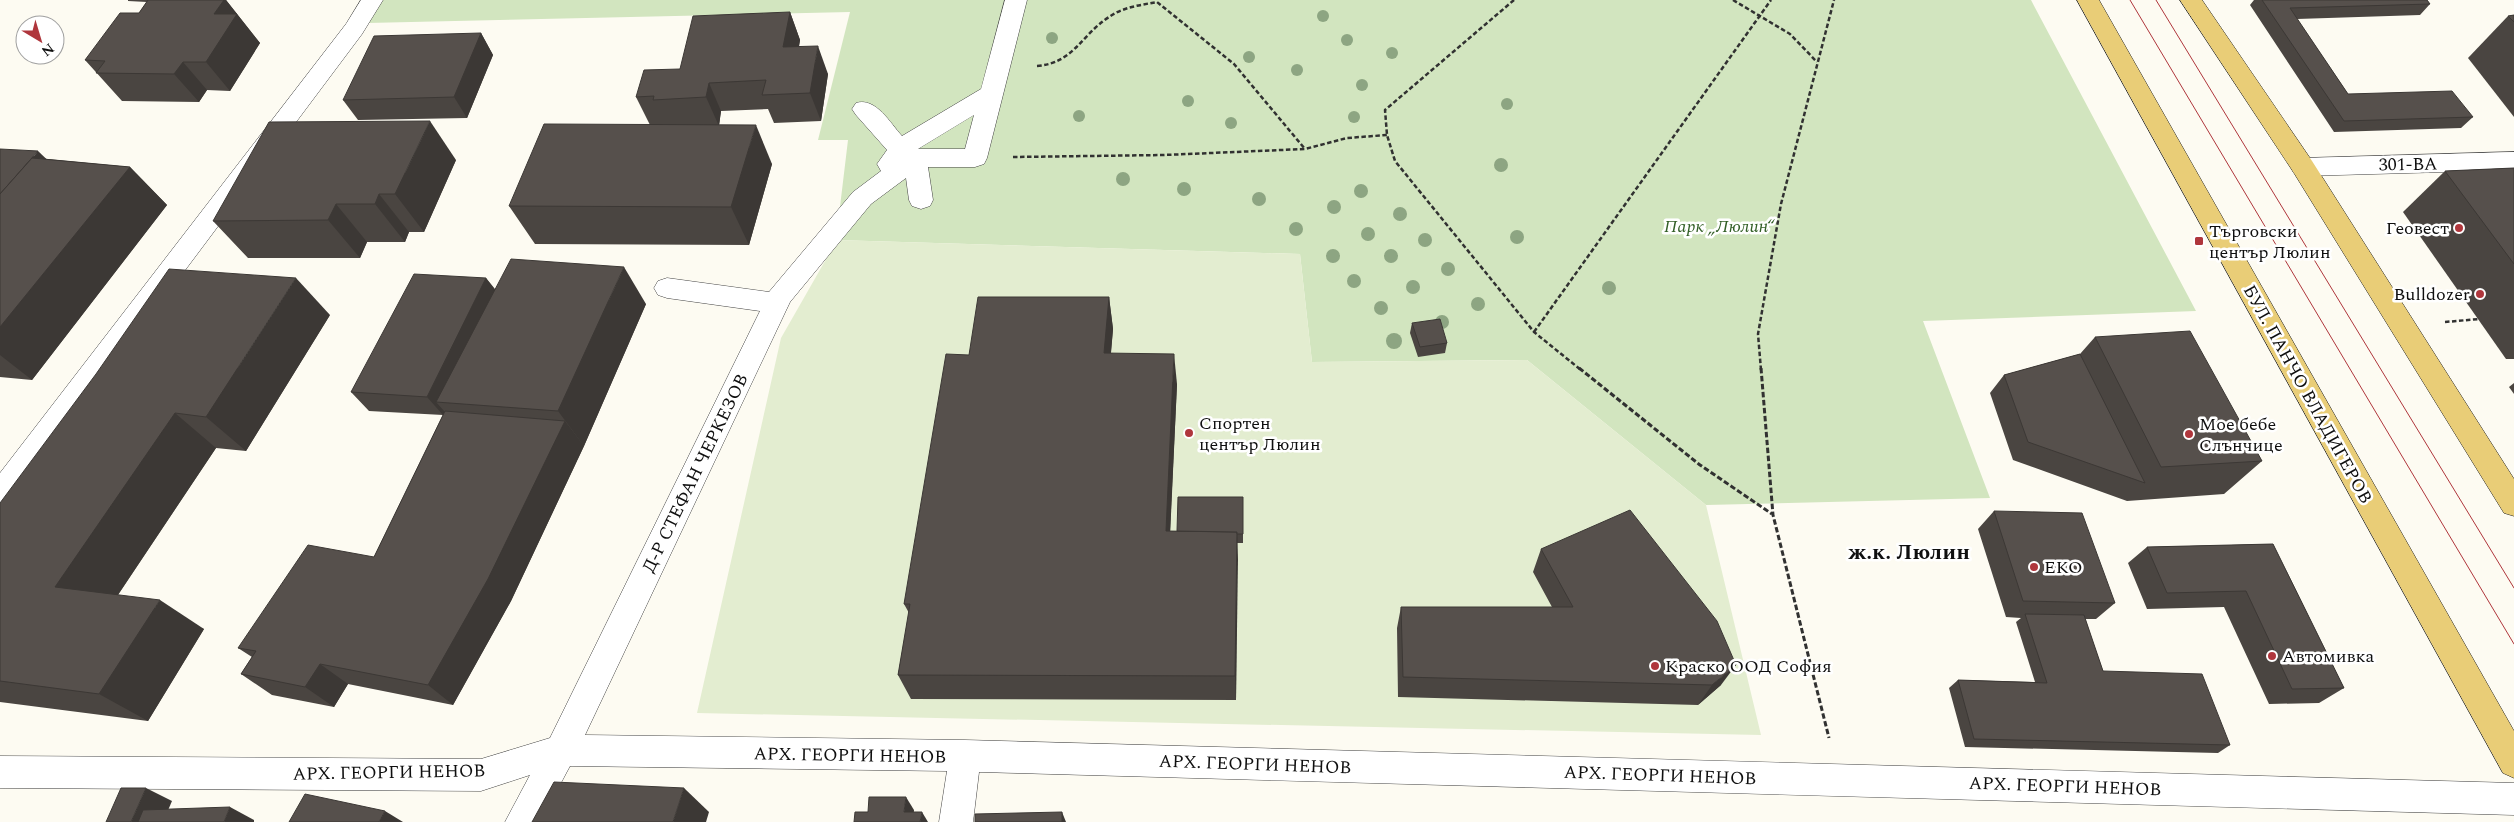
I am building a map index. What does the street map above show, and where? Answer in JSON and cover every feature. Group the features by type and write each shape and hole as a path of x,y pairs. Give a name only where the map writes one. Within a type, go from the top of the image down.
{"main road":[{"name":"БУЛ. ПАНЧО ВЛАДИГЕРОВ","path":"2088,0 2514,762"},
{"path":"2191,0 2302,167 2514,504"}],"street":[{"path":"0,495 354,30 372,0"},
{"path":"908,154 975,158 989,94 1003,56 1016,0"},
{"name":"Д-Р СТЕФАН ЧЕРКЕЗОВ","path":"522,822 561,750 780,296 862,198 908,154 989,94"},
{"path":"864,109 908,154 921,200"},
{"name":"301-ВА","path":"2302,167 2514,161"},
{"path":"667,288 777,303"},
{"name":"АРХ. ГЕОРГИ НЕНОВ","path":"0,772 481,775 561,750 965,756 2514,799"},
{"path":"956,822 965,756"}],"path":[{"path":"1003,56 1031,66 1047,67 1063,61 1108,17 1131,8 1162,0"},
{"path":"1514,0 1385,110 1387,135 1395,161 1534,332 1700,465 1772,515"},
{"path":"1734,0 1790,34 1817,62"},
{"path":"1534,332 1759,14 1771,0"},
{"path":"1834,0 1781,204 1758,334 1772,515 1839,780"},
{"path":"1156,1 1234,64 1305,148"},
{"path":"975,158 1164,155 1305,148 1347,138 1387,135"},
{"path":"2445,322 2479,319"}],"green space":[{"name":"Парк „Люлин“","path":"381,0 2031,0 2196,311 1923,321 1990,498 1706,505 1527,360 1312,362 1300,254 836,240 848,140 818,140 850,12 367,23"},
{"name":"Спортен център Люлин","path":"837,240 1300,254 1312,362 1527,360 1706,505 1761,735 697,713 781,338"}],"building":[{"path":"148,0 224,0 214,14 237,14 206,62 183,62 174,74 96,73 105,61 85,60 120,13 139,13"},
{"path":"2262,0 2427,0 2430,4 2290,8 2348,94 2452,91 2473,117 2344,121"},
{"path":"790,12 783,47 818,46 810,93 762,95 766,80 709,83 706,97 653,100 654,96 636,97 644,70 680,69 693,16"},
{"path":"2514,15 2514,22 2508,16"},
{"path":"481,33 454,97 343,100 374,36"},
{"path":"430,121 395,194 379,194 375,204 336,204 328,220 213,221 269,122"},
{"path":"544,124 756,125 731,207 509,206"},
{"path":"0,149 38,151 0,194"},
{"path":"32,158 130,167 0,327 0,194"},
{"path":"2514,168 2514,264 2445,171"},
{"path":"511,259 624,267 558,411 436,402"},
{"path":"169,269 296,278 206,417 175,413 55,587 160,600 99,694 0,681 0,503 96,374"},
{"path":"414,274 486,278 427,397 351,392"},
{"path":"978,297 1109,297 1104,353 1174,354 1166,531 1237,532 1235,676 898,675 910,604 904,604 946,354 969,355"},
{"path":"1440,319 1447,343 1420,347 1412,323"},
{"path":"2190,331 2262,461 2161,467 2095,337"},
{"path":"2080,354 2145,483 2028,442 2004,375"},
{"path":"445,411 565,421 488,579 428,685 320,664 305,687 241,674 256,651 238,648 308,545 374,557"},
{"path":"1178,497 1243,497 1243,534 1237,534 1237,532 1177,531"},
{"path":"1630,510 1717,621 1736,665 1712,685 1403,677 1401,607 1573,607 1541,549"},
{"path":"1994,511 2082,513 2115,603 2023,601"},
{"path":"2273,544 2344,688 2292,689 2246,591 2167,593 2147,547"},
{"path":"2025,614 2084,615 2103,671 2202,674 2230,745 1974,739 1958,680 2047,683"},
{"path":"554,782 684,788 673,822 532,822"},
{"path":"121,788 146,788 131,822 106,822"},
{"path":"305,794 385,811 379,822 289,822"},
{"path":"869,797 906,797 904,812 922,812 920,822 854,822 855,812 868,812"},
{"path":"230,807 224,822 138,822 143,810"},
{"path":"1062,812 1062,822 975,822 975,814"}],"tram line":[{"path":"2130,0 2514,644"},
{"path":"2156,0 2514,588"}],"place":[{"name":"Геовест","path":"2459,228"},
{"name":"Търговски център Люлин","path":"2199,241"},
{"name":"Bulldozer","path":"2480,294"},
{"name":"Спортен център Люлин","path":"1189,433"},
{"name":"Мое бебе Слънчице","path":"2189,434"},
{"name":"EKO","path":"2034,567"},
{"name":"Автомивка","path":"2272,656"},
{"name":"Краско ООД София","path":"1655,666"}],"district":[{"name":"ж.к. Люлин","path":"1909,551"}]}
